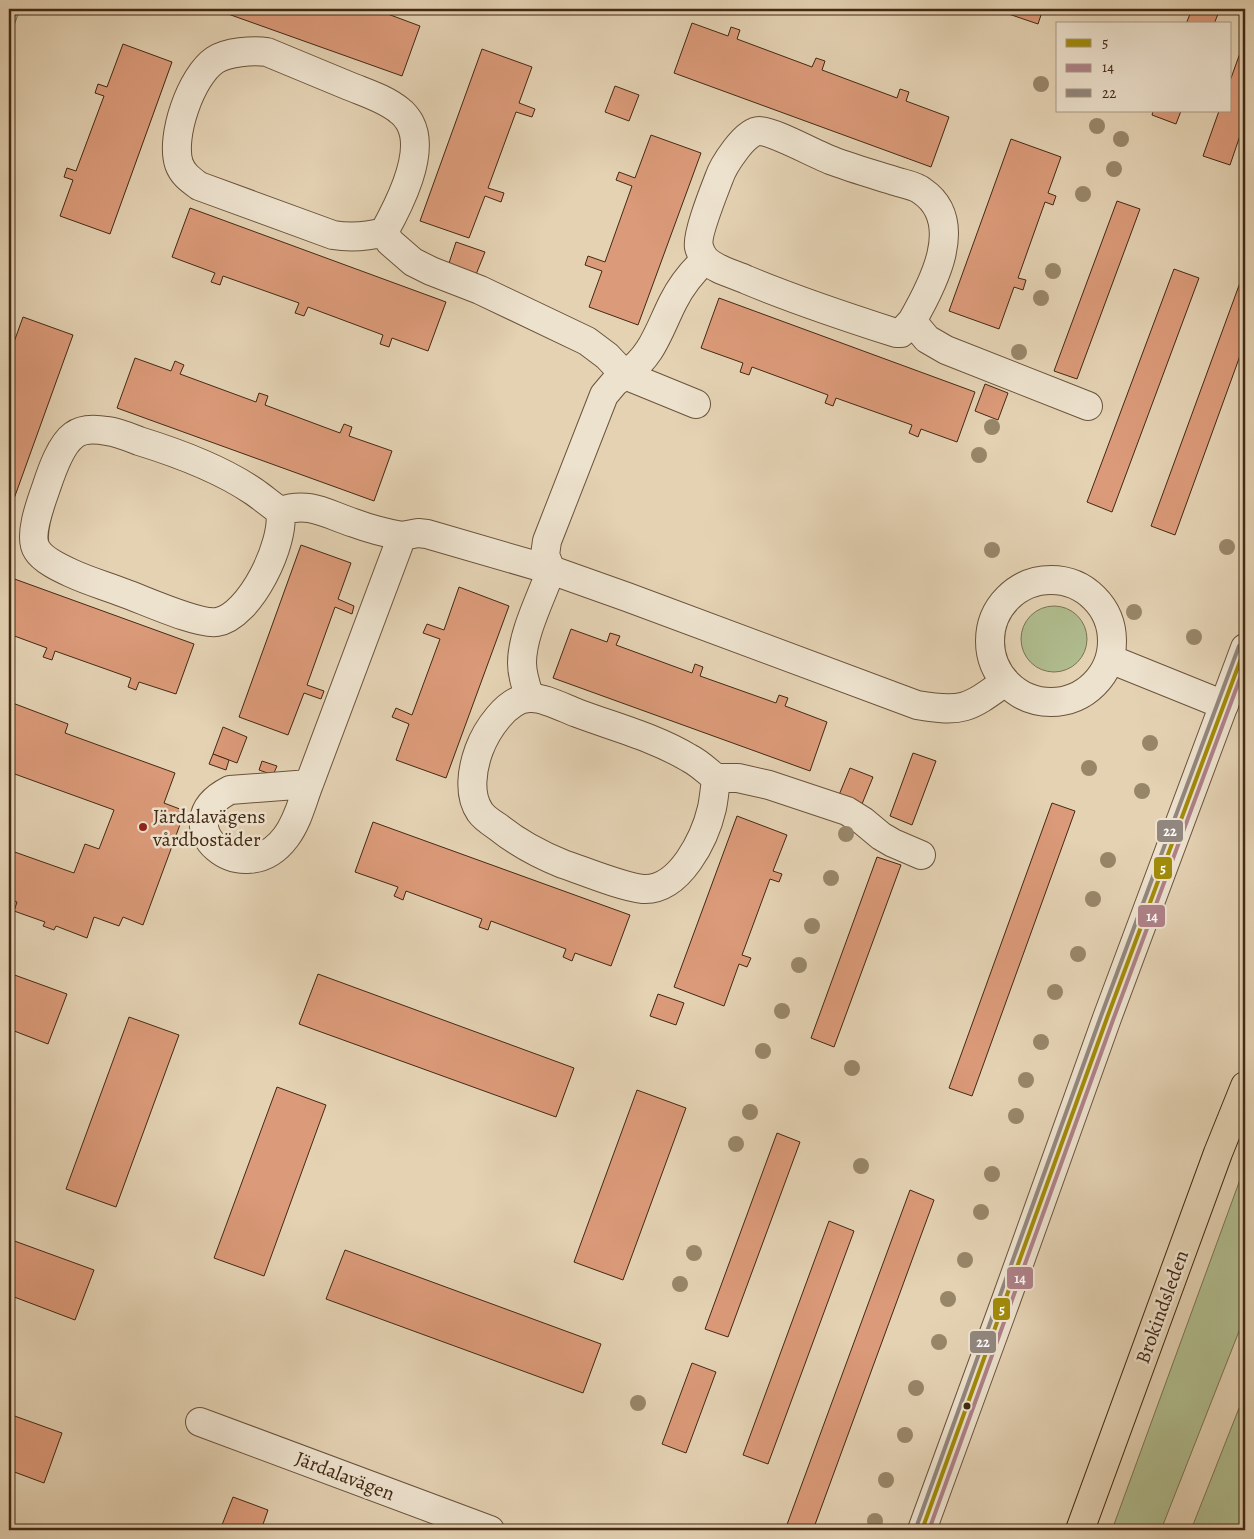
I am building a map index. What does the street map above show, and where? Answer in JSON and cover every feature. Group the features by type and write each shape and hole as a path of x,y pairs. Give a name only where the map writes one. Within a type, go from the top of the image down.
{"main road":[{"name":"Brokindsleden","path":"1080,1530 1218,1153 1245,1086"}],"street":[{"path":"267,52 374,96 401,112 410,123 413,133 413,157 409,177 398,205 384,232 350,237 333,235 199,186 188,178 179,162 176,148 181,120 196,80 206,68 216,60 238,53 267,52"},
{"path":"758,131 770,134 832,161 922,191 939,209 944,231 944,245 938,266 912,321 901,333 896,334 835,314 757,284 705,260 698,245 701,231 720,173 731,154 758,131"},
{"path":"384,232 390,242 413,262 480,290 587,341 606,356 625,376 696,404"},
{"path":"530,698 523,677 522,662 524,646 551,570 545,555 546,541 604,395 615,382 635,368 646,357 684,282 705,260"},
{"path":"912,321 927,339 946,350 1088,406"},
{"path":"85,430 109,431 154,445 211,468 253,491 280,511 279,534 264,576 257,589 246,603 229,618 217,622 206,622 183,615 70,573 47,560 37,551 33,543 35,526 54,465 74,435 85,430"},
{"path":"280,511 311,507 383,533 402,536 418,533 427,534 551,570 627,596 917,705 949,708 969,706 1005,682"},
{"path":"309,784 402,536"},
{"path":"1044,579 1061,579 1077,584 1092,594 1103,606 1111,623 1113,641 1110,659 1104,673 1095,684 1082,694 1066,701 1049,702 1033,700 1005,682 996,668 990,652 990,635 993,619 1002,604 1013,592 1027,584 1044,579"},
{"path":"922,1530 1010,1291 1107,1018 1245,648"},
{"path":"1110,659 1224,705"},
{"path":"716,778 712,808 705,829 684,867 672,879 660,886 644,889 624,884 536,853 514,840 480,812 472,783 477,758 485,737 503,712 517,702 530,698 548,702 669,747 690,758 716,778 738,778 769,785 847,811 892,843 921,855"},
{"name":"Järdalavägen","path":"200,1422 490,1530"}],"green space":[{"path":"9,9 20,9 9,39"},
{"path":"1054,606 1067,609 1077,616 1084,626 1087,639 1084,652 1077,662 1067,669 1054,672 1041,669 1031,662 1024,652 1021,639 1024,626 1031,616 1041,609"},
{"path":"1245,1166 1245,1316 1161,1530 1112,1530"},
{"path":"1245,1393 1245,1530 1191,1530"}],"building":[{"path":"214,9 378,9 420,26 402,76"},
{"path":"994,9 1043,9 1038,24"},
{"path":"1192,9 1220,9 1215,22 1187,22"},
{"path":"692,23 728,36 731,27 740,30 737,39 812,67 816,58 825,61 822,70 897,98 900,89 909,92 906,101 949,117 931,167 674,73"},
{"path":"1245,39 1245,121 1230,165 1203,156 1219,112 1232,112 1232,75"},
{"path":"123,44 172,62 110,234 60,216 73,180 64,177 67,168 76,171 104,96 95,93 98,84 107,87"},
{"path":"482,49 532,67 519,103 535,109 532,117 516,112 488,188 504,193 501,202 485,196 469,238 420,221"},
{"path":"615,86 639,95 629,121 605,112"},
{"path":"1153,112 1181,112 1176,124 1152,115"},
{"path":"651,135 701,153 638,325 589,307 602,271 585,265 588,256 605,262 632,186 616,180 619,172 635,178"},
{"path":"1011,139 1061,157 1048,193 1056,196 1053,205 1045,202 1018,278 1026,280 1023,290 1014,287 999,329 949,311"},
{"path":"1117,201 1140,209 1077,379 1054,371"},
{"path":"190,208 446,302 428,351 392,338 389,347 380,344 383,335 308,307 304,316 295,313 299,303 223,276 220,285 211,282 215,273 172,257"},
{"path":"456,242 485,252 475,277 448,266"},
{"path":"1174,269 1199,278 1112,512 1087,502"},
{"path":"1245,269 1245,342 1175,535 1151,526"},
{"path":"719,298 975,392 957,442 921,429 918,437 909,433 912,425 836,398 833,406 825,403 828,395 752,367 749,375 740,372 743,363 701,348"},
{"path":"23,317 73,335 11,507 9,506 9,356"},
{"path":"135,358 171,371 175,361 184,365 180,374 256,402 259,393 268,396 265,405 340,433 344,424 352,427 349,436 392,451 374,501 117,408"},
{"path":"985,384 1008,393 998,420 975,411"},
{"path":"301,545 351,563 338,599 354,606 352,614 335,607 307,685 324,691 321,699 304,693 288,735 239,717"},
{"path":"9,577 194,644 176,694 139,682 136,690 128,687 131,678 55,651 52,660 43,657 47,648 9,634"},
{"path":"459,587 509,606 446,778 396,760 409,724 392,717 396,708 412,715 440,639 423,633 427,624 444,630"},
{"path":"571,629 607,642 610,633 620,636 616,645 692,673 695,664 703,667 700,676 776,703 779,695 788,698 785,706 827,722 810,771 553,678"},
{"name":"Järdalavägens vårdbostäder","path":"10,702 68,724 65,733 175,773 164,803 185,811 143,925 123,917 119,926 94,917 87,938 56,926 54,930 43,926 45,922 14,911 17,902 9,899 9,850 74,873 85,844 99,849 114,810 12,773 9,781"},
{"path":"223,727 247,737 237,763 213,754"},
{"path":"913,753 936,761 912,825 890,816"},
{"path":"213,754 229,760 226,770 209,764"},
{"path":"262,761 277,766 273,775 259,770"},
{"path":"850,768 873,777 862,804 839,795"},
{"path":"1052,803 1075,811 972,1096 949,1088"},
{"path":"737,816 787,835 773,871 782,874 779,882 770,879 742,955 751,958 747,967 739,964 724,1006 674,987"},
{"path":"373,822 630,915 611,966 575,953 572,961 563,957 566,949 491,921 488,930 479,927 482,919 406,891 403,900 394,896 398,887 355,872"},
{"path":"877,857 901,865 834,1047 811,1038"},
{"path":"9,973 67,994 48,1044 9,1029"},
{"path":"318,974 574,1068 556,1117 299,1024"},
{"path":"658,994 684,1003 676,1025 650,1016"},
{"path":"129,1017 179,1035 116,1207 66,1189"},
{"path":"277,1087 326,1105 264,1276 214,1258"},
{"path":"637,1090 686,1108 623,1280 574,1262"},
{"path":"777,1133 800,1142 728,1337 705,1329"},
{"path":"910,1190 934,1200 813,1530 785,1530"},
{"path":"829,1221 854,1231 768,1464 743,1455"},
{"path":"9,1239 94,1270 75,1320 9,1295"},
{"path":"345,1250 601,1344 583,1393 326,1299"},
{"path":"692,1363 716,1372 686,1453 662,1444"},
{"path":"9,1414 62,1433 44,1483 9,1470"},
{"path":"233,1497 268,1510 261,1530 220,1530"}],"transit line":[{"name":"22","path":"916,1528 1101,1016 1239,646"},
{"name":"5","path":"922,1530 1107,1018 1245,648"},
{"name":"14","path":"929,1530 1113,1020 1245,665"}],"place":[{"name":"Järdalavägens vårdbostäder","path":"143,827"}]}
